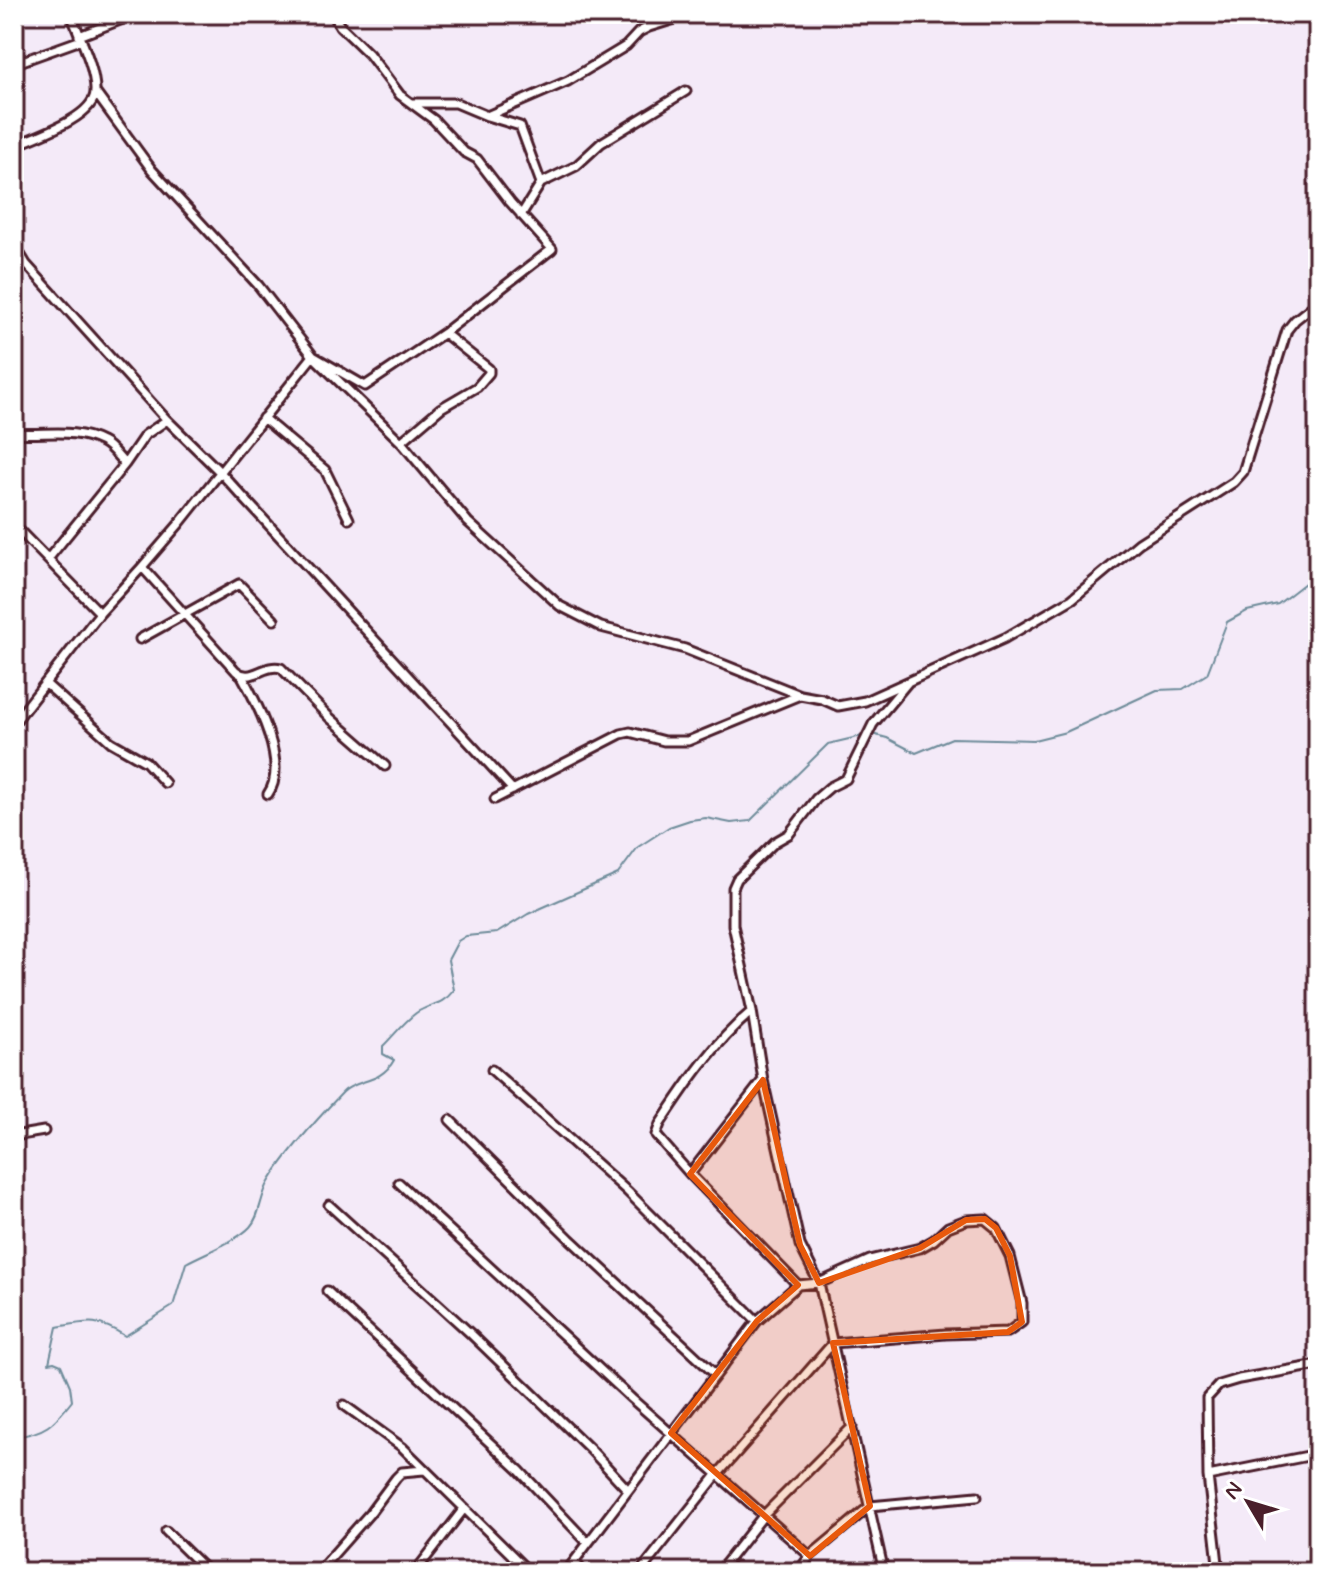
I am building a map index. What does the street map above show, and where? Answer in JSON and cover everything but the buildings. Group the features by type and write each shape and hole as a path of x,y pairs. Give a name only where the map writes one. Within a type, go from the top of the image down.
{"street":[{"path":"71,14 89,61 95,92 152,170 258,285 313,356 401,442 468,522 560,606 601,627 685,649 800,695 838,706 865,701 1005,638 1072,599 1139,543 1234,482 1243,472 1287,330 1318,302"},
{"path":"14,64 136,14"},
{"path":"313,356 365,386 444,333 552,249 477,159 464,152 434,120 400,95 333,14"},
{"path":"487,116 568,81 626,46 639,32 691,14"},
{"path":"521,215 541,183 576,166 601,143 686,91"},
{"path":"14,146 72,120 92,101 95,92"},
{"path":"410,103 456,103 520,126 541,183"},
{"path":"15,248 167,420 220,472 513,790"},
{"path":"401,442 441,408 477,387 489,373 489,369 444,333"},
{"path":"14,723 100,613 142,567 313,356"},
{"path":"263,418 325,470 349,519"},
{"path":"48,559 145,435 167,420"},
{"path":"14,433 62,432 81,435 104,443 125,464"},
{"path":"14,525 100,613"},
{"path":"142,567 242,676 267,725 276,777 268,794"},
{"path":"140,639 239,584 274,620"},
{"path":"242,676 273,665 281,668 329,717 385,766"},
{"path":"884,1572 819,1283 800,1245 763,1080 733,925 733,888 737,879 775,842 789,834 816,799 846,779 873,724 909,680"},
{"path":"46,684 111,742 157,771 165,783"},
{"path":"495,799 621,734 630,732 664,741 688,741 800,695"},
{"path":"752,1011 711,1052 656,1130 659,1139 690,1174 798,1285"},
{"path":"492,1070 627,1191 757,1321"},
{"path":"690,1174 763,1080"},
{"path":"450,1120 608,1275 716,1375"},
{"path":"14,1136 44,1131"},
{"path":"399,1183 717,1475 810,1556"},
{"path":"329,1205 471,1334 628,1490"},
{"path":"566,1572 757,1321 798,1285 819,1283 870,1260 920,1248 948,1227 966,1220 985,1219 996,1228 1010,1256 1022,1303 1022,1322 1008,1332 833,1343 717,1475 640,1572"},
{"path":"327,1291 519,1470 588,1543"},
{"path":"1219,1572 1208,1476 1207,1398 1219,1385 1239,1379 1318,1365"},
{"path":"344,1405 402,1447 529,1572"},
{"path":"719,1572 763,1516 852,1427"},
{"path":"1208,1476 1318,1454"},
{"path":"318,1572 402,1472 424,1470"},
{"path":"798,1572 810,1556 870,1506 977,1496"},
{"path":"415,1572 463,1510"},
{"path":"166,1531 208,1572"},
{"path":"574,1562 584,1572"}],"highlighted area":[{"path":"763,1080 800,1245 819,1283 920,1248 966,1220 985,1219 996,1228 1010,1256 1022,1322 1008,1332 833,1343 870,1506 810,1556 671,1433 757,1321 798,1285 690,1174"}],"waterway":[{"path":"872,734 916,753 952,738 1034,740 1066,732 1157,690 1183,689 1207,674 1227,622 1247,611 1278,604 1318,573"},
{"path":"14,1437 48,1426 72,1401 70,1386 61,1365 49,1363 57,1327 92,1322 125,1336 173,1306 186,1263 229,1242 250,1227 269,1182 304,1136 343,1092 389,1068 394,1060 383,1054 383,1046 407,1020 445,999 454,990 448,960 458,941 466,936 497,933 528,914 618,874 638,847 669,827 706,818 731,823 750,821 828,744 866,735"}]}
